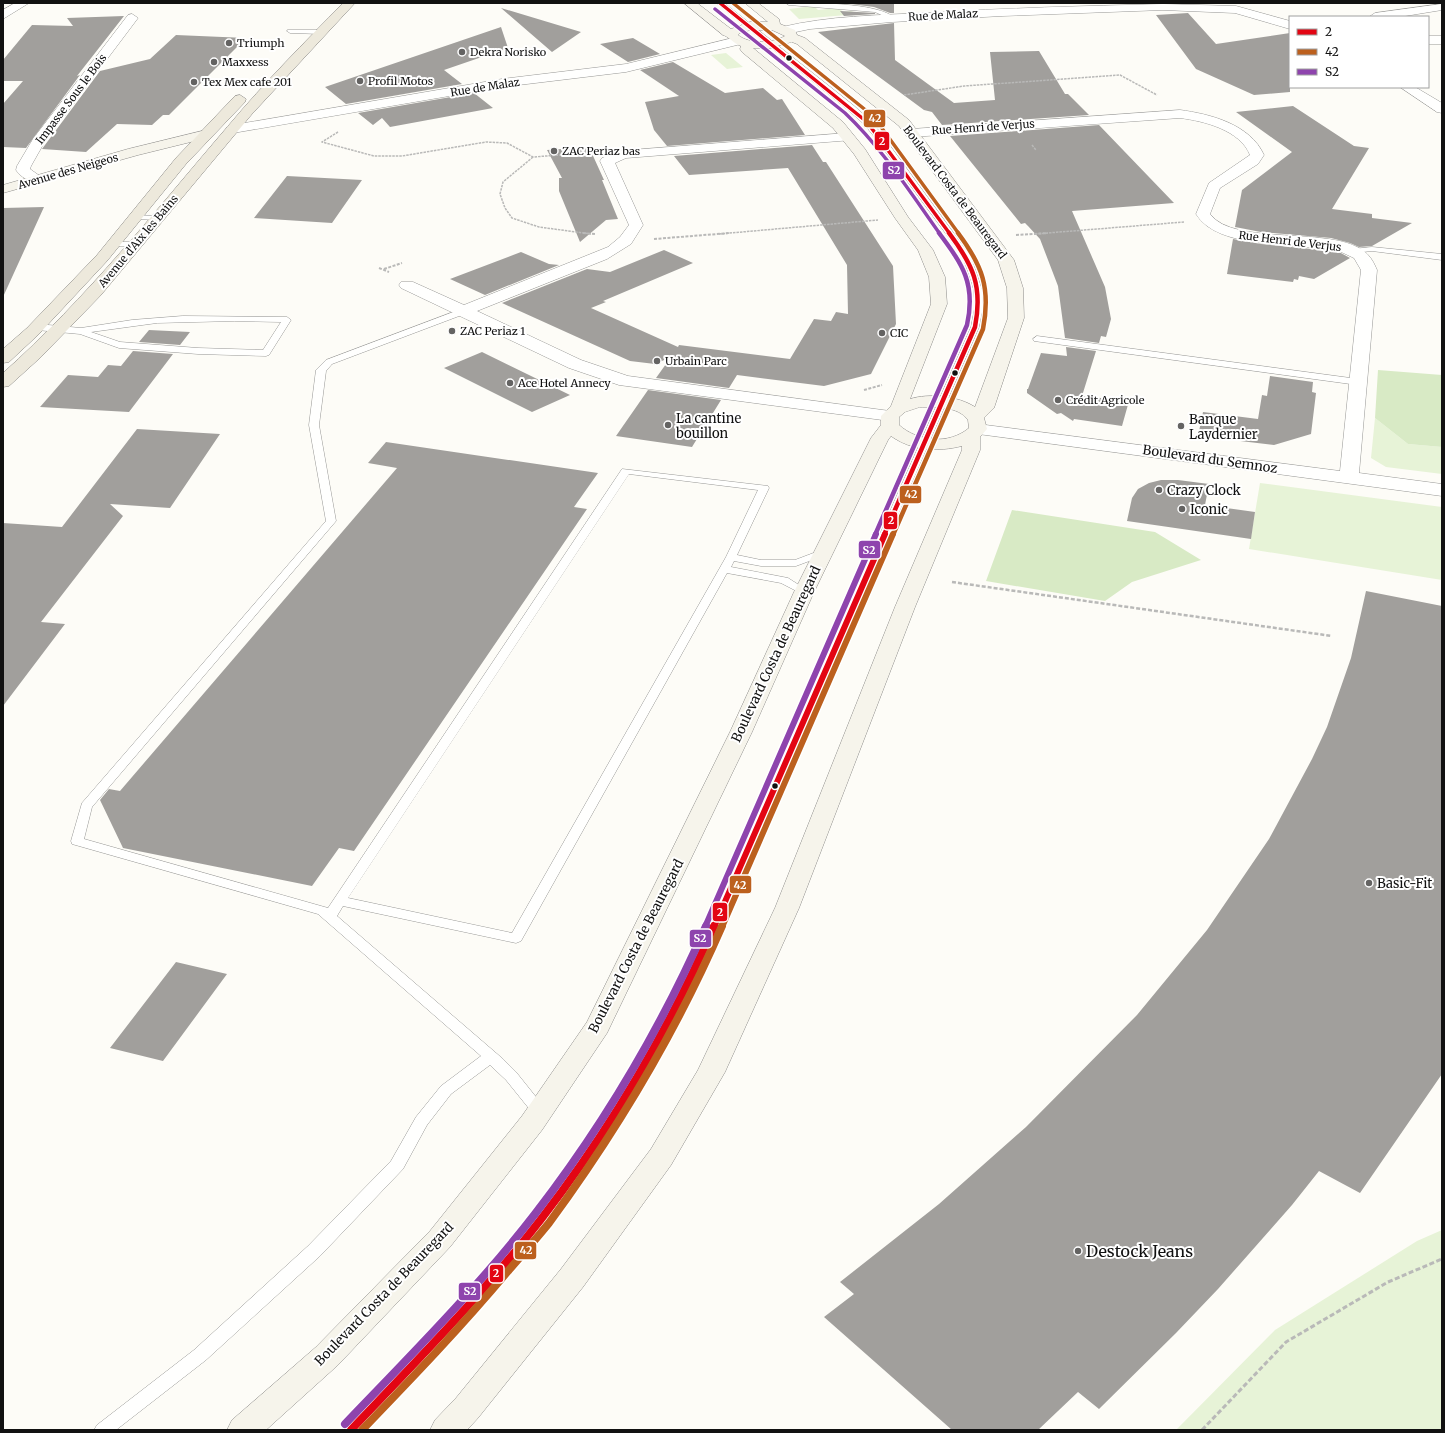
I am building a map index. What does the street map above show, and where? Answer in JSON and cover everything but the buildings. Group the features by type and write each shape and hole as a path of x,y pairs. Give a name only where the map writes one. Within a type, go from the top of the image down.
{"main road":[{"name":"Avenue d'Aix les Bains","path":"3,358 37,326 114,244 181,161 332,3"},
{"name":"Avenue d'Aix les Bains","path":"6,376 60,329 137,244 232,128 349,3"},
{"path":"206,134 232,128"}],"street":[{"path":"3,15 23,3"},
{"name":"Boulevard Costa de Beauregard","path":"243,1430 327,1356 440,1239 540,1112 598,1026 741,732 804,592 880,438 893,417 915,368 939,304 937,277 925,250 902,218 860,152 838,126 746,49 739,39 727,32 690,3"},
{"path":"751,3 776,22 774,26"},
{"path":"991,3 1002,12"},
{"path":"1381,16 1442,7"},
{"name":"Rue de Malaz","path":"788,33 815,24 892,18 1002,12 1122,8 1199,8 1236,10 1289,25"},
{"name":"Impasse Sous le Bois","path":"37,179 23,170 38,142 132,18"},
{"name":"Boulevard Costa de Beauregard","path":"446,1430 466,1408 577,1272 661,1157 711,1072 787,908 905,607 971,450 975,427 985,408 1016,318 1015,288 1006,260 904,123 801,41 788,33 774,26 750,26 742,28 739,39"},
{"path":"739,39 772,44 788,40 788,33"},
{"name":"Rue de Malaz","path":"232,128 502,84 618,69 739,39"},
{"path":"1429,40 1442,40"},
{"path":"1408,88 1442,109"},
{"path":"246,113 304,117"},
{"name":"Rue Henri de Verjus","path":"912,133 1151,114 1180,114 1202,116 1216,121 1229,128 1256,149 1257,155 1253,161 1214,186 1203,214 1206,220 1217,228 1232,234 1332,245 1363,256 1367,261 1369,270 1349,477"},
{"name":"Avenue des Neigeos","path":"3,190 133,152 206,134"},
{"path":"464,311 602,256 618,248 629,238 636,225 607,161 624,154 847,137"},
{"name":"Avenue des Neigeos","path":"133,152 169,154 181,161"},
{"path":"407,285 575,364 625,381 893,417 919,402 942,402 967,410 975,427 950,443 923,443 902,436 893,417"},
{"name":"Boulevard du Semnoz","path":"975,427 1442,490"}],"lane":[{"path":"351,1430 455,1321 541,1219 604,1131 656,1045 690,981 923,443 975,327 979,307 974,276 967,257 866,122 720,3"},
{"path":"789,3 876,10 892,18"},
{"path":"290,31 322,32"},
{"path":"136,217 157,218"},
{"path":"114,244 137,244"},
{"path":"1352,251 1372,249 1442,257"},
{"path":"464,311 328,362 321,370 314,425 331,521 86,806 77,841 323,912 511,1076 540,1112"},
{"path":"37,326 81,331 119,345 198,351 266,353 286,320 207,318 121,324 81,331"},
{"path":"1037,339 1358,382"},
{"path":"329,917 626,471 764,488 731,557 516,938 340,901"},
{"path":"731,557 761,563 796,563 824,552"},
{"path":"724,569 784,580 804,592"},
{"path":"103,1430 200,1355 314,1251 397,1165 421,1121 446,1090 490,1057"}],"path":[{"path":"899,96 964,86 1120,75 1168,101 1180,114"},
{"path":"341,130 322,142 374,156 402,156 480,143 507,143 533,157 592,153"},
{"path":"1032,144 1036,150"},
{"path":"533,157 503,182 500,194 505,208 512,218 539,227 646,240 883,220"},
{"path":"1015,235 1206,220"},
{"path":"384,269 402,262"},
{"path":"864,390 884,384"},
{"path":"952,582 1332,636"},
{"path":"1202,1430 1286,1342 1388,1282 1442,1258"}],"green space":[{"path":"814,6 818,10 839,8 843,12 851,11 859,14 799,19 789,9"},
{"path":"726,53 743,67 727,69 711,55"},
{"path":"1378,370 1442,375 1442,447 1408,444 1375,418"},
{"path":"1375,418 1408,444 1442,447 1442,474 1386,467 1371,458"},
{"path":"1260,483 1442,507 1442,580 1249,549"},
{"path":"1012,510 1155,532 1201,560 1132,582 1105,601 986,581"},
{"path":"1442,1230 1442,1430 1176,1430 1275,1330 1417,1241"}],"transit line":[{"name":"2","path":"351,1430 473,1301 519,1247 583,1162 621,1103 656,1043 690,981 975,327 979,307 978,290 967,257 880,138 867,122 850,107 720,3"},
{"name":"42","path":"362,1430 461,1327 548,1224 611,1135 663,1049 697,984 983,329 987,308 986,289 974,254 873,116 733,3"},
{"name":"S2","path":"345,1424 449,1316 535,1214 597,1127 649,1041 683,978 967,325 971,306 970,292 960,261 874,143 845,113 715,9"}],"place":[{"name":"Triumph","path":"229,43"},
{"name":"Dekra Norisko","path":"462,52"},
{"name":"Maxxess","path":"214,62"},
{"name":"Profil Motos","path":"360,81"},
{"name":"Tex Mex cafe 201","path":"194,82"},
{"name":"ZAC Periaz bas","path":"554,151"},
{"name":"ZAC Periaz 1","path":"452,331"},
{"name":"CIC","path":"882,333"},
{"name":"Urbain Parc","path":"657,361"},
{"name":"Ace Hotel Annecy","path":"510,383"},
{"name":"Crédit Agricole","path":"1058,400"},
{"name":"La cantine bouillon","path":"668,425"},
{"name":"Banque Laydernier","path":"1181,426"},
{"name":"Crazy Clock","path":"1159,490"},
{"name":"Iconic","path":"1182,509"},
{"name":"Basic-Fit","path":"1369,883"},
{"name":"Destock Jeans","path":"1078,1251"}]}
